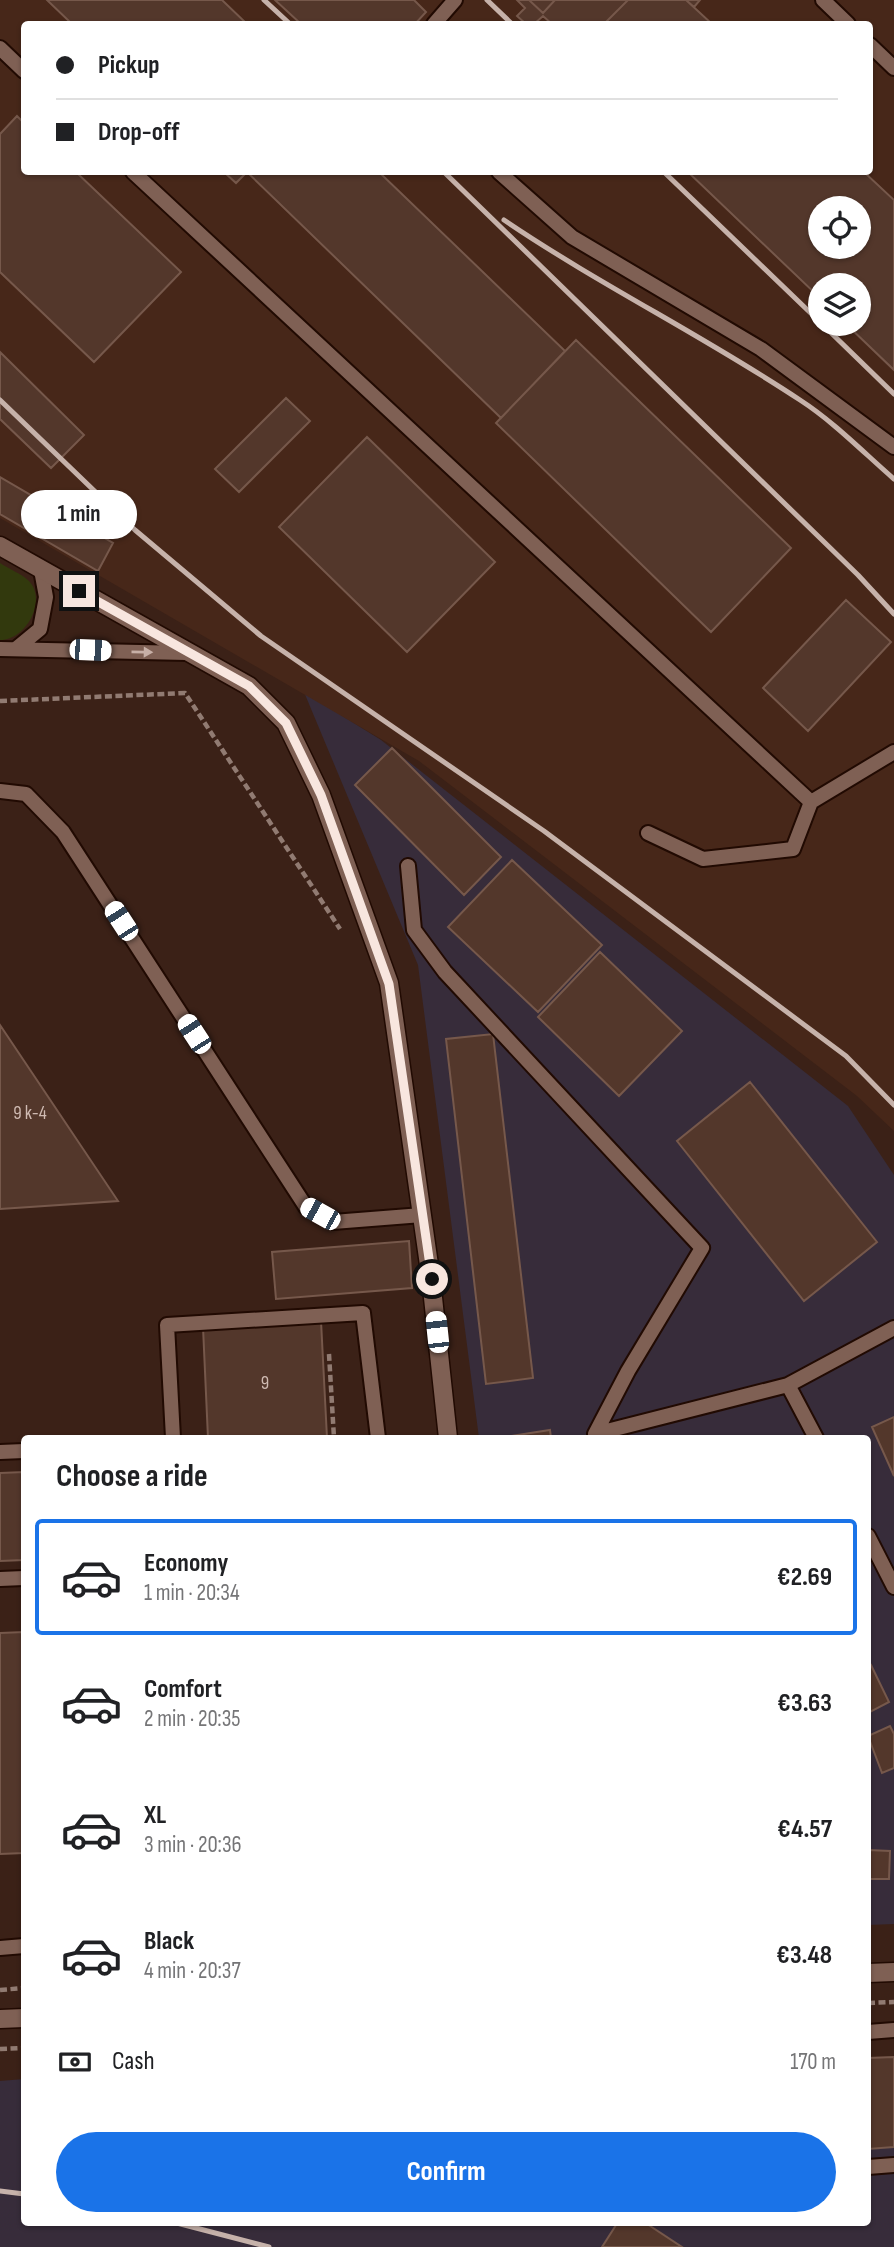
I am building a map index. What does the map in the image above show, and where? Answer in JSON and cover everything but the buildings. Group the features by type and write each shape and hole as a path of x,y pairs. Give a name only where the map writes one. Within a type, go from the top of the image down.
{"street":[{"path":"0,546 249,686 286,723 321,795 389,984 422,1215 449,1435"},
{"path":"871,1973 894,1972"},
{"path":"0,2019 21,2018"}],"lane":[{"path":"437,21 455,0"},
{"path":"823,0 845,21"},
{"path":"0,48 21,68"},
{"path":"873,48 894,68"},
{"path":"136,175 811,802"},
{"path":"502,175 572,237 761,349 894,447"},
{"path":"17,648 40,629 46,597 41,570"},
{"path":"0,649 187,653"},
{"path":"648,832 703,859 793,849 811,802 894,752"},
{"path":"0,791 26,794 63,831 306,1207 333,1222 422,1215"},
{"path":"408,866 414,930 445,972 702,1248 628,1371 596,1435"},
{"path":"173,1435 167,1325 363,1313 377,1435"},
{"path":"599,1435 788,1385 894,1328"},
{"path":"788,1385 814,1435"},
{"path":"0,1452 21,1451"},
{"path":"871,1542 894,1587"},
{"path":"0,1579 21,1578"},
{"path":"0,1948 21,1946"},
{"path":"871,2032 894,2030"},
{"path":"871,2167 894,2165"}],"path":[{"path":"0,701 185,693 341,930"},
{"path":"329,1354 334,1435"},
{"path":"0,1990 21,1988"},
{"path":"871,2003 894,2002"},
{"path":"0,2049 21,2048"}],"shaded area":[{"path":"0,0 894,0 894,1131 857,1096 419,761 0,518"},
{"path":"304,692 381,740 848,1106 894,1175 894,1924 871,1925 871,1435 479,1435 418,965"},
{"path":"894,2057 894,2247 0,2247 0,2081 21,2079 21,2226 871,2226 871,2058"}],"green space":[{"path":"0,563 29,581 36,599 35,609 25,627 9,639 0,640"}],"railway":[{"path":"264,0 287,21"},
{"path":"487,0 509,21"},
{"path":"447,175 858,575 894,614"},
{"path":"667,175 808,310"},
{"path":"504,220 577,267 727,354 800,400 837,428 894,479"},
{"path":"834,336 894,394"},
{"path":"0,400 135,530 261,636 544,831 846,1056 894,1105"},
{"path":"0,2191 21,2194"},
{"path":"188,2226 269,2247"}],"route":[{"path":"79,591 249,686 286,723 321,795 389,984 432,1279"}]}
